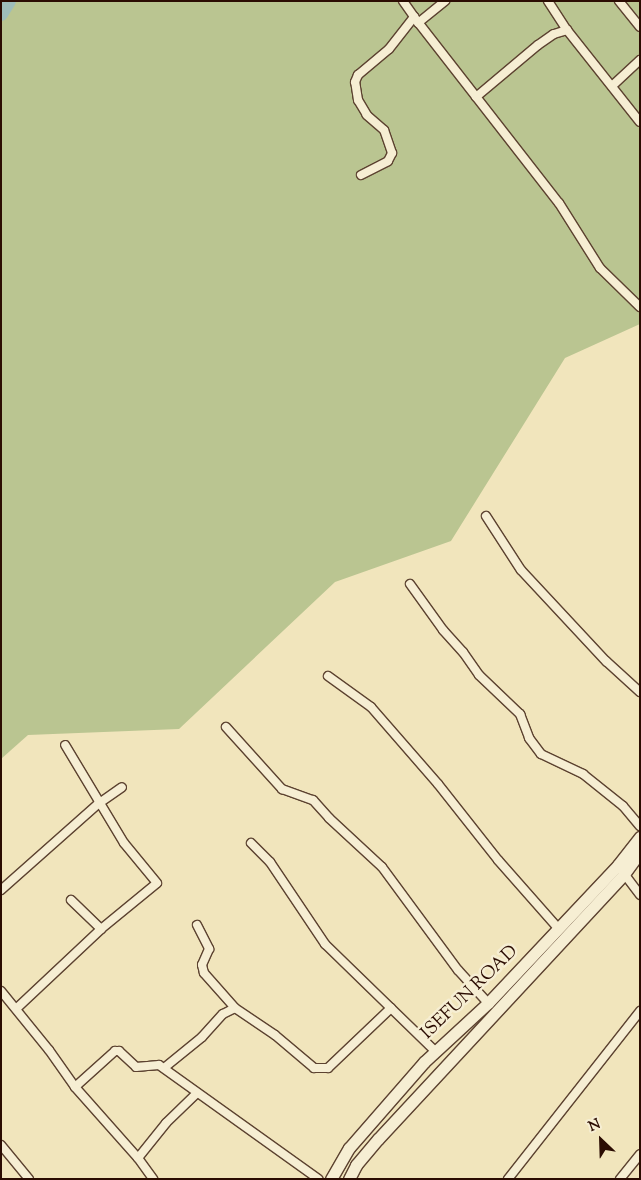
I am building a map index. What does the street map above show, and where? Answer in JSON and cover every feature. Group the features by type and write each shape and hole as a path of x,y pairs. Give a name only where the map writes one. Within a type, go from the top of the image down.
{"street":[{"path":"403,1 559,203 600,268 640,307"},
{"path":"361,175 388,161 392,153 384,130 367,115 358,100 355,82 358,75 389,49 416,20 445,1"},
{"path":"548,1 567,30 640,122"},
{"path":"619,1 640,27"},
{"path":"476,97 538,45 554,34 567,30"},
{"path":"612,86 640,60"},
{"path":"486,516 521,570 606,661 640,692"},
{"path":"410,584 443,630 463,652 479,674 520,714 529,738 541,754 583,774 622,806 640,826"},
{"path":"328,676 371,707 438,784 498,860 558,928"},
{"path":"226,727 282,789 296,796 313,800 329,818 382,867 458,970 488,1003"},
{"path":"17,1008 101,929 156,883 124,843 98,804 65,745"},
{"path":"1,890 98,804 122,786"},
{"name":"ISEFUN ROAD","path":"349,1179 356,1165 391,1124 621,869 640,837"},
{"path":"251,843 270,862 325,944 435,1051"},
{"name":"ISEFUN ROAD","path":"331,1179 349,1148 435,1051 488,1003 558,928 640,852"},
{"path":"621,869 640,895"},
{"path":"71,900 101,929"},
{"path":"197,925 209,949 202,965 204,973 235,1008 275,1035 314,1068 324,1070 391,1008"},
{"path":"1,991 17,1008 75,1087 138,1158 153,1179"},
{"path":"164,1068 202,1038 223,1014 235,1008"},
{"path":"508,1179 640,1011"},
{"path":"75,1087 115,1051 119,1051 136,1067 159,1065 318,1179"},
{"path":"138,1158 166,1123 197,1093"},
{"path":"1,1145 29,1179"},
{"path":"620,1179 640,1154"}],"green space":[{"path":"1,1 640,1 640,324 565,358 451,541 335,582 179,729 28,735 1,759"}],"waterway":[{"path":"1,14 9,1"}]}
